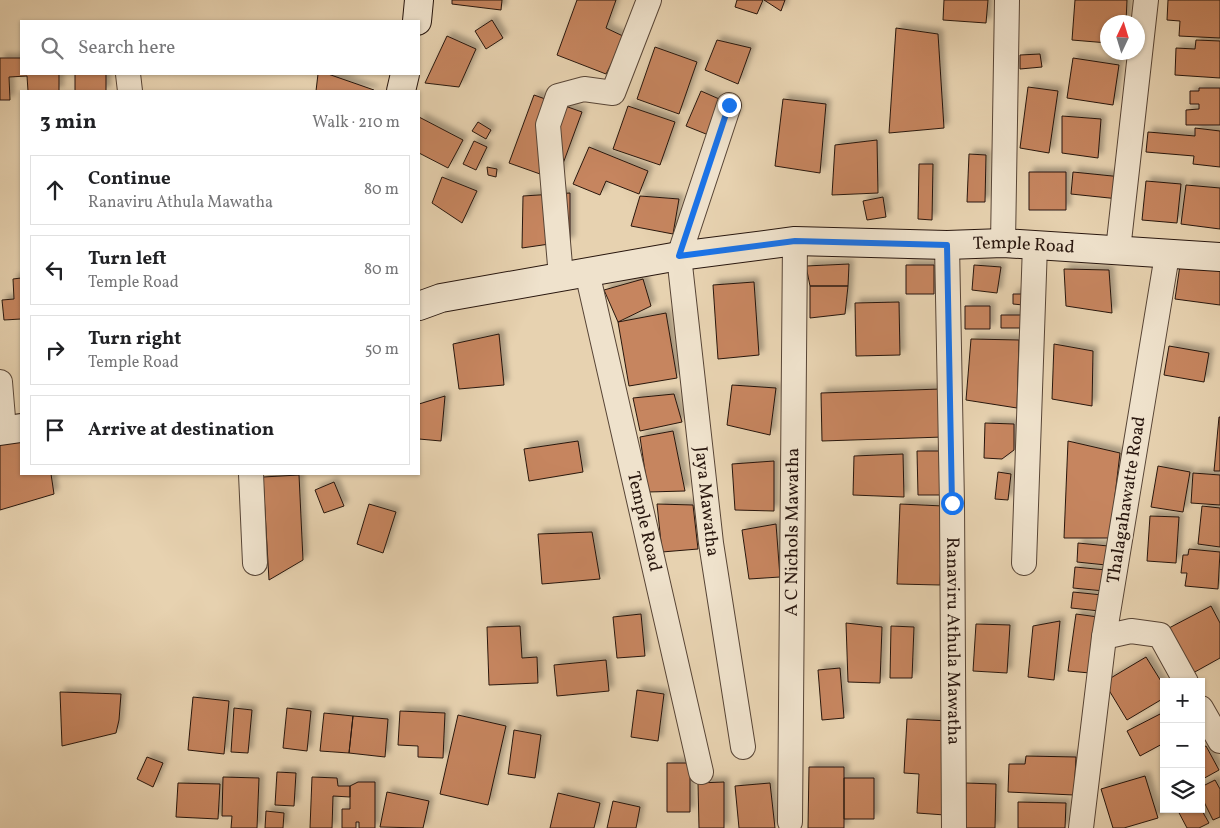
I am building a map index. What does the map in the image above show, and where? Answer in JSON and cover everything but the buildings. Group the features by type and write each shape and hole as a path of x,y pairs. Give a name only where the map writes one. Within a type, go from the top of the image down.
{"street":[{"path":"417,20 419,0"},
{"path":"561,277 548,125 558,96 584,88 613,93 648,0"},
{"path":"1003,243 1007,0"},
{"path":"1118,250 1146,0"},
{"path":"128,75 130,90"},
{"path":"401,90 405,75"},
{"path":"679,256 729,105"},
{"name":"Temple Road","path":"420,306 441,298 679,256 795,241 947,245 1003,243 1220,258"},
{"name":"A C Nichols Mawatha","path":"790,822 795,241"},
{"name":"Ranaviru Athula Mawatha","path":"947,245 952,503 954,828"},
{"path":"1024,564 1035,245"},
{"name":"Thalagahawatte Road","path":"1081,828 1104,637 1168,255"},
{"name":"Jaya Mawatha","path":"679,256 711,543 744,746"},
{"name":"Temple Road","path":"587,272 700,772"},
{"path":"0,382 8,430"},
{"path":"250,475 255,563"},
{"path":"1104,637 1131,631 1160,636 1184,678"},
{"path":"1205,715 1220,741"}],"route":[{"path":"729,105 679,256 795,241 947,245 952,503"}]}
